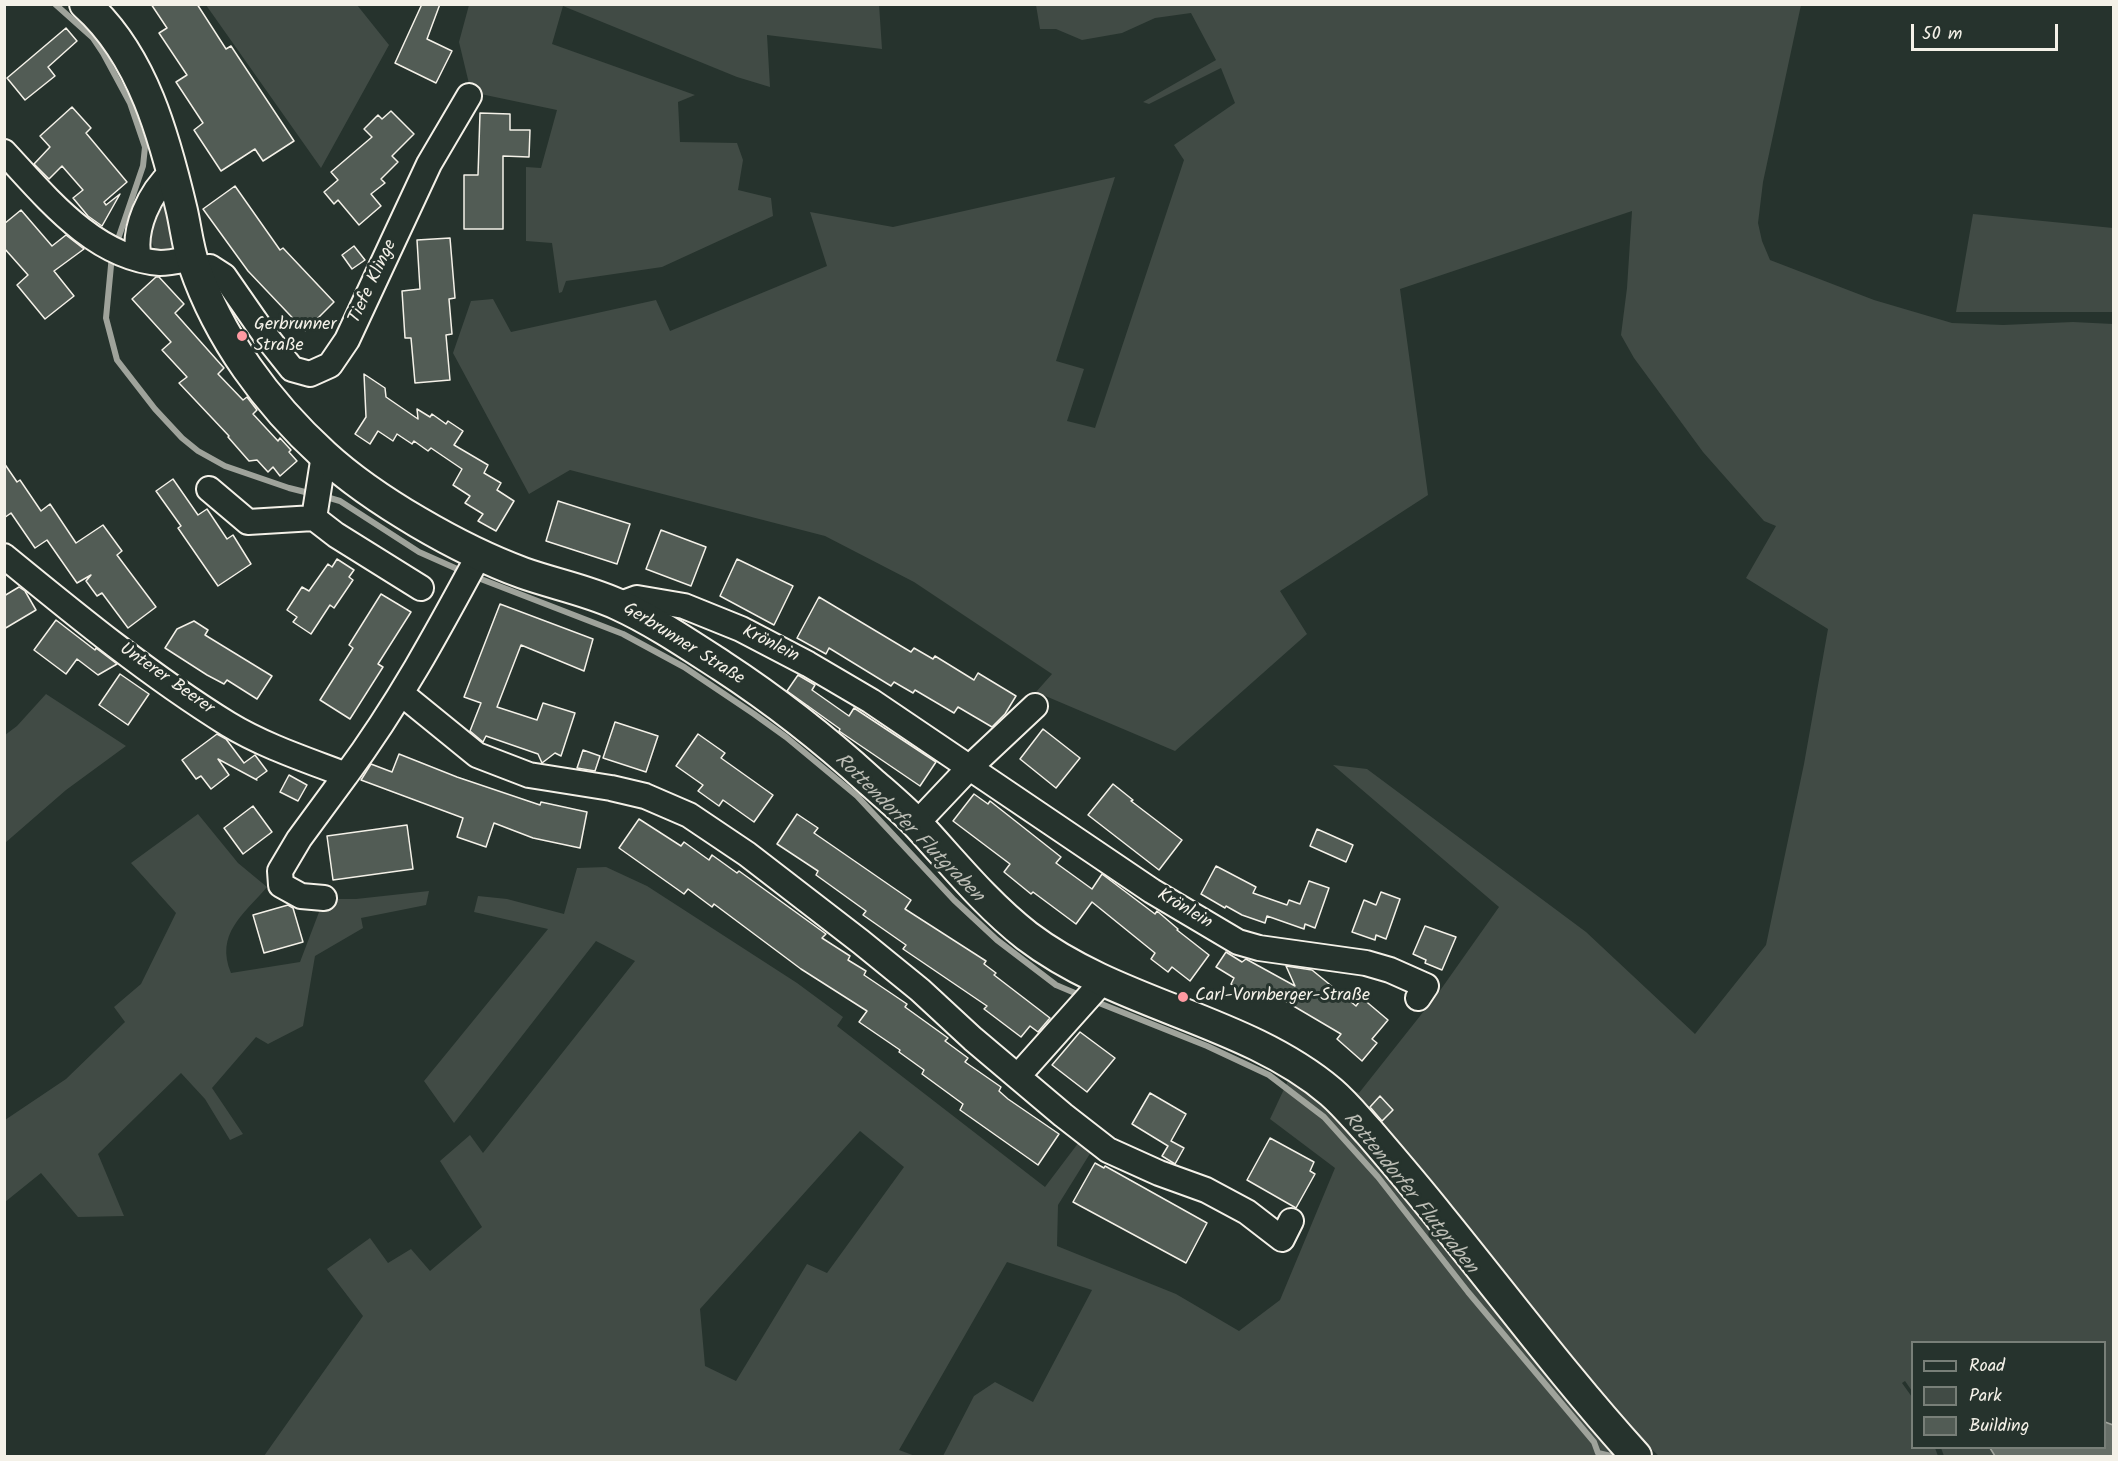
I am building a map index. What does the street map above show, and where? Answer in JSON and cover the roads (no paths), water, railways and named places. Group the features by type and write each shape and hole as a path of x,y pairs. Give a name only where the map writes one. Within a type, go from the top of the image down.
{"street":[{"name":"Gerbrunner Straße","path":"85,4 122,47 143,89 161,135 172,172 194,264 230,344 322,467 360,483 407,515 472,567 524,573 578,589 618,605 670,633 728,670 840,754 916,823 994,908 1029,937 1102,982 1282,1058 1332,1093 1412,1182 1636,1456"},
{"name":"Tiefe Klinge","path":"194,264 210,267 224,276 292,369 310,374 330,365 347,340 429,164 469,96"},
{"path":"4,152 61,210 121,252 162,263 194,264"},
{"path":"121,252 136,247 137,237 151,196 159,183 172,172"},
{"path":"315,512 322,467"},
{"path":"209,489 248,522 315,512"},
{"path":"315,512 336,535 420,588"},
{"name":"Unterer Beerer","path":"4,556 80,619 230,725 286,752 346,775"},
{"path":"324,898 301,896 281,885 280,871 299,839 402,694 472,567"},
{"name":"Krönlein","path":"618,605 637,598 684,606 741,629 871,701 1152,891 1238,942 1259,948 1365,963 1389,970 1426,987"},
{"path":"402,694 477,755 529,775 611,788 645,796 689,815 747,854 861,942 1108,1150 1159,1173 1206,1190 1247,1212 1282,1240"},
{"path":"916,823 970,767 1035,706"},
{"path":"1018,1076 1102,982"}],"waterway":[{"name":"Rottendorfer Flutgraben","path":"55,4 93,38 103,53 130,103 145,147 143,166 116,245"},
{"name":"Rottendorfer Flutgraben","path":"112,255 106,318 117,360 155,409 182,438 198,451 225,466 313,494"},
{"name":"Rottendorfer Flutgraben","path":"323,496 340,501 419,552 464,572"},
{"name":"Rottendorfer Flutgraben","path":"473,576 623,634 684,667 754,714 786,737 857,796 954,900 997,940 1056,985 1082,996"},
{"name":"Rottendorfer Flutgraben","path":"1094,1001 1207,1046 1269,1075 1324,1117 1378,1177 1468,1292 1594,1442 1598,1453 1611,1456"}],"place":[{"name":"Gerbrunner Straße","path":"242,336"},
{"name":"Carl-Vornberger-Straße","path":"1183,997"}]}
